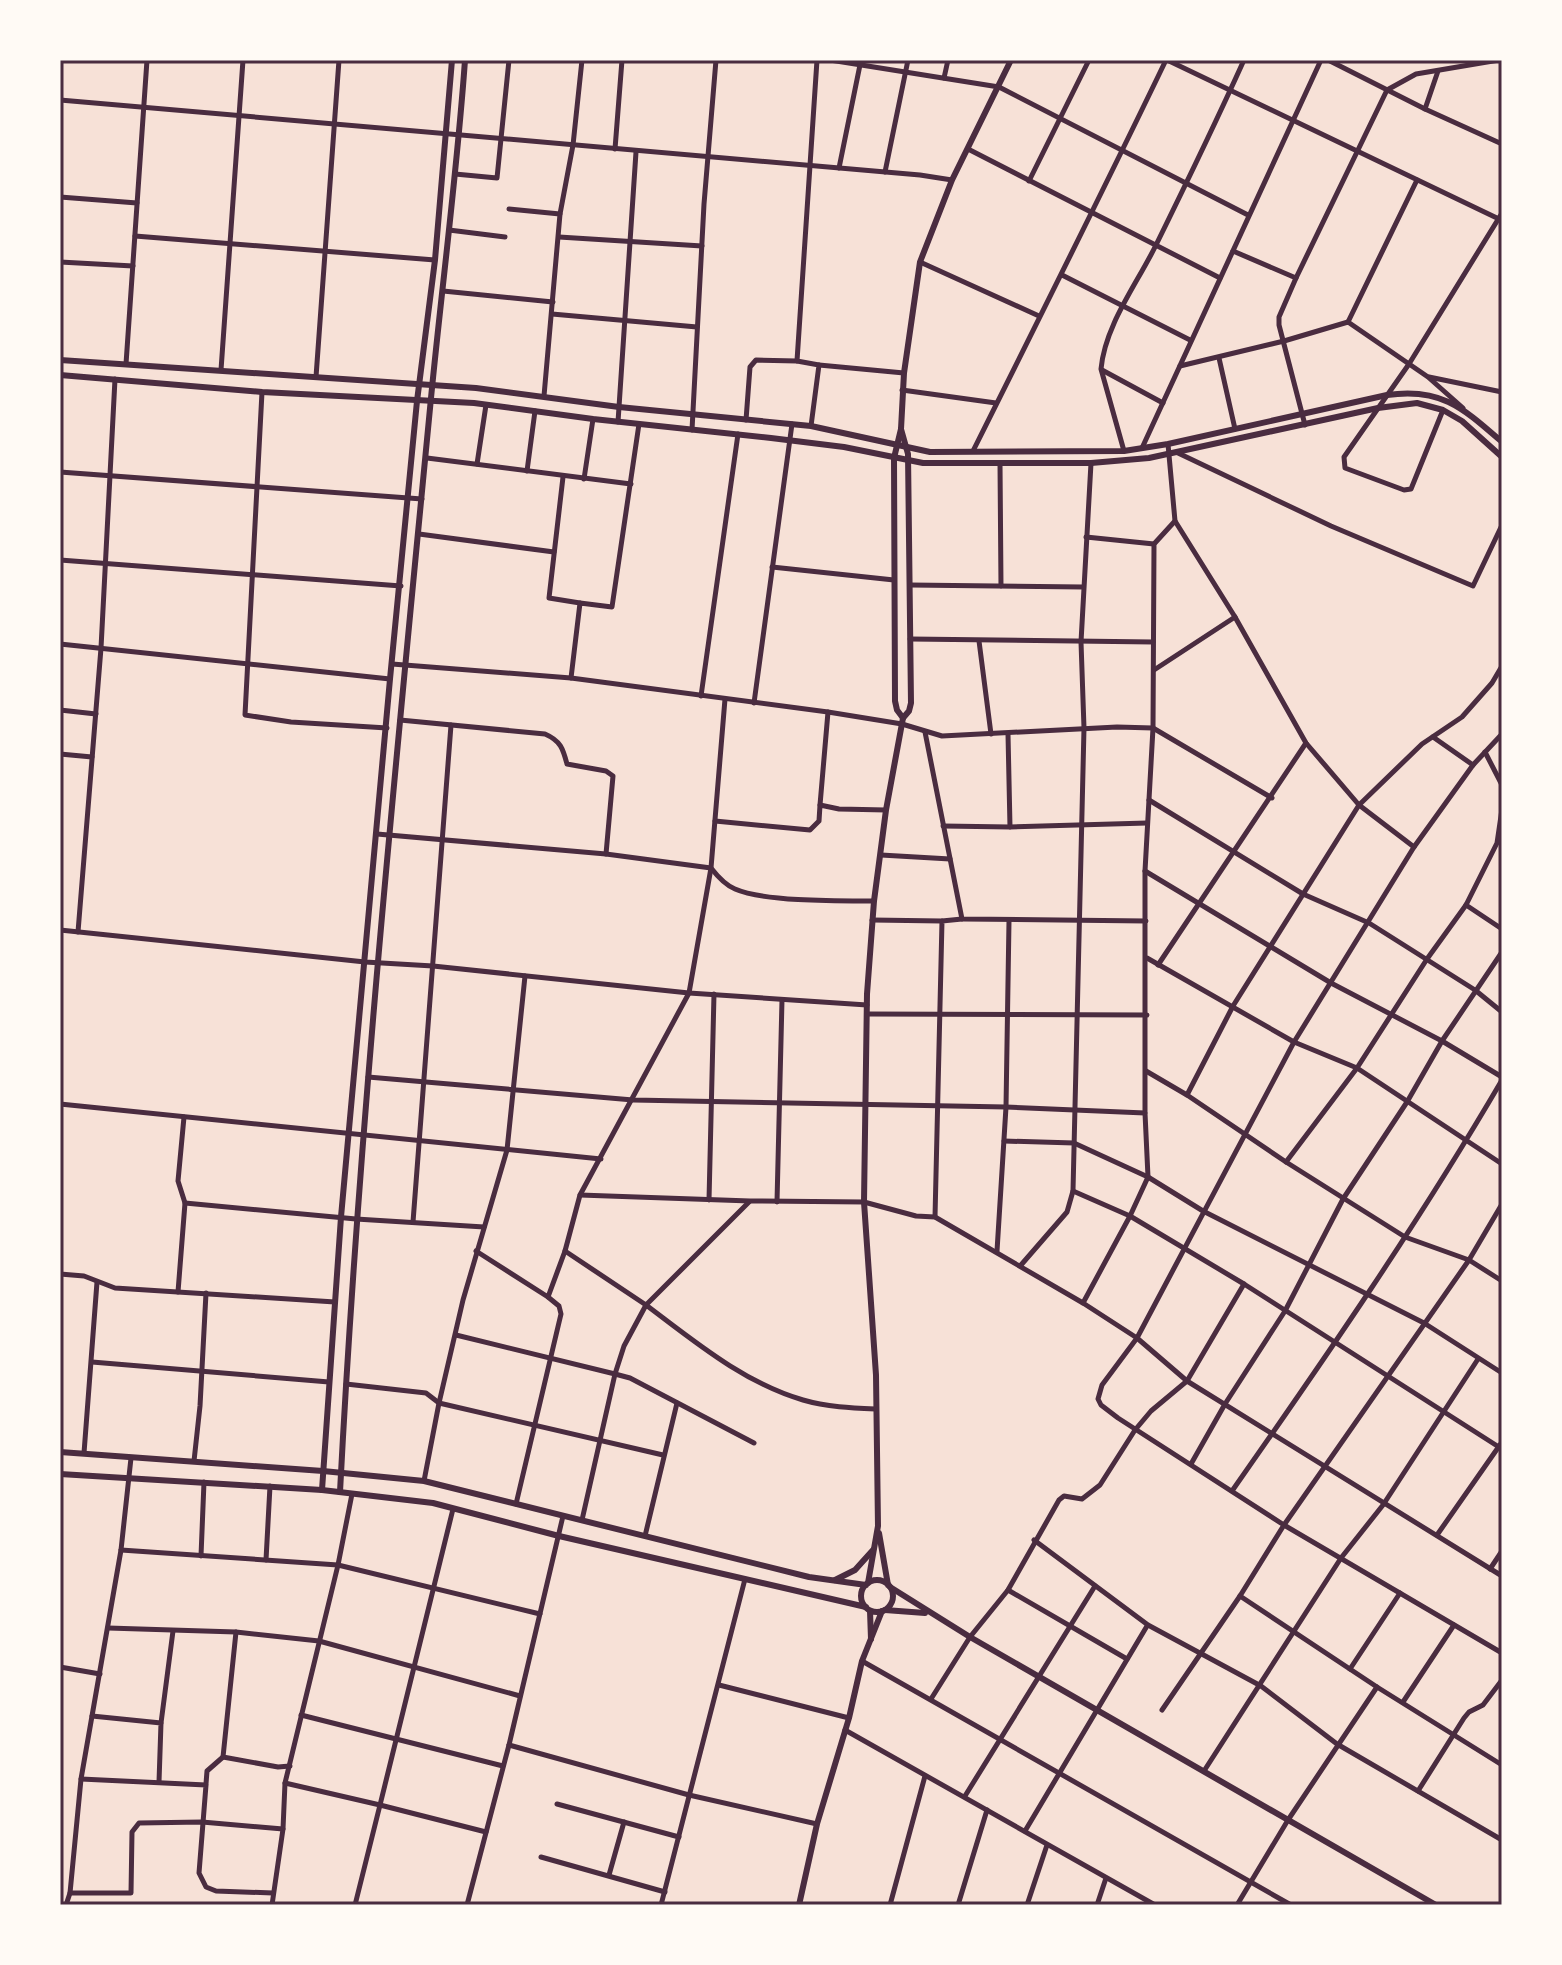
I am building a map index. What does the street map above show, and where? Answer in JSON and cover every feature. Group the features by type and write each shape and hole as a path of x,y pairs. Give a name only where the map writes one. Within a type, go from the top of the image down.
{"street":[{"path":"126,364 147,60"},
{"path":"221,370 243,60"},
{"path":"316,377 339,60"},
{"path":"322,1490 341,1217 390,679 417,401 435,260 452,60"},
{"path":"340,1492 356,1219 377,963 465,60"},
{"path":"455,174 497,178 509,60"},
{"path":"544,396 560,214 573,145 582,60"},
{"path":"615,149 622,60"},
{"path":"692,430 716,60"},
{"path":"797,361 817,60"},
{"path":"830,60 860,62 999,87 1248,215"},
{"path":"885,172 908,60"},
{"path":"944,78 948,60"},
{"path":"902,721 895,701 894,458 901,429 902,390 920,262 952,180 1011,60"},
{"path":"1029,181 1089,60"},
{"path":"973,451 1167,60 1357,152 1500,216 1409,364 1342,464 1349,472 1408,490 1413,486 1443,410"},
{"path":"1124,451 1101,369 1105,352 1124,306 1244,60"},
{"path":"1142,448 1321,60"},
{"path":"1328,60 1502,144"},
{"path":"1352,71 1354,60"},
{"path":"1305,425 1279,317 1387,90 1416,74 1496,60"},
{"path":"839,168 860,62"},
{"path":"1425,109 1438,70"},
{"path":"60,100 460,133 952,180"},
{"path":"968,149 1220,278"},
{"path":"618,422 636,152"},
{"path":"1179,367 1348,322 1417,180"},
{"path":"60,197 137,203"},
{"path":"509,209 560,214"},
{"path":"449,230 505,237"},
{"path":"135,236 435,260"},
{"path":"559,237 702,246"},
{"path":"1233,251 1296,278"},
{"path":"60,262 133,266"},
{"path":"920,262 1039,316"},
{"path":"1062,275 1190,340"},
{"path":"443,291 553,302"},
{"path":"552,314 697,327"},
{"path":"1348,322 1428,377 1502,442"},
{"path":"1219,358 1235,429"},
{"path":"60,360 433,384 811,426 930,452 1124,451 1413,392 1448,401 1470,414"},
{"path":"746,420 750,367 756,360 797,361 904,373"},
{"path":"811,426 819,365"},
{"path":"1101,369 1163,403"},
{"path":"60,375 262,392 486,405 790,440 863,450 908,462 1091,463 1168,455 1408,403 1443,410 1462,421 1502,457"},
{"path":"1428,377 1502,392"},
{"path":"78,932 101,648 115,379"},
{"path":"902,390 997,403"},
{"path":"262,392 245,715 291,722 387,728"},
{"path":"477,464 486,405"},
{"path":"527,471 535,411"},
{"path":"584,479 593,419"},
{"path":"563,477 549,598 612,607 639,424"},
{"path":"754,703 792,424"},
{"path":"871,1639 868,1609 861,1598 867,1584 878,1526 876,1409 864,1202 864,1105 874,901 902,721 911,703 908,462 901,429"},
{"path":"701,696 738,434"},
{"path":"1168,444 1175,521 1235,617 1306,743 1359,805 1414,847"},
{"path":"1178,453 1331,526 1473,586 1502,525"},
{"path":"427,458 631,484"},
{"path":"1000,463 1001,586"},
{"path":"1021,1265 1067,1212 1073,1191 1084,728 1081,642 1091,463"},
{"path":"60,472 422,499"},
{"path":"1083,1303 1148,1177 1145,871 1153,728 1154,544 1175,521"},
{"path":"419,534 554,552"},
{"path":"1086,537 1154,544"},
{"path":"60,560 401,586"},
{"path":"772,567 894,580"},
{"path":"910,585 1083,587"},
{"path":"571,678 580,603"},
{"path":"1154,670 1235,617"},
{"path":"910,639 1153,642"},
{"path":"979,641 991,734"},
{"path":"60,644 390,679"},
{"path":"392,664 571,678 902,721 942,736 1084,728 1153,728 1272,798"},
{"path":"1187,1095 1233,1006 1359,805 1395,768 1462,717 1478,701 1502,666"},
{"path":"548,1297 565,1251 580,1195 689,993 711,868 725,699"},
{"path":"60,710 96,714"},
{"path":"715,821 810,830 819,821 828,712"},
{"path":"400,720 545,734 564,748 567,764 606,771 613,776 606,854"},
{"path":"413,1222 451,725"},
{"path":"925,732 962,919"},
{"path":"1008,734 1010,827"},
{"path":"1502,734 1473,765 1414,847 1294,1042 1137,1338 1102,1385 1098,1399 1107,1411 1135,1430 1284,1525 1502,1653"},
{"path":"1433,737 1473,765"},
{"path":"1158,965 1306,743"},
{"path":"1485,752 1502,785"},
{"path":"60,754 92,757"},
{"path":"1149,800 1303,894 1369,923 1475,990 1502,1012"},
{"path":"820,805 839,809 886,810"},
{"path":"1286,1162 1357,1068 1427,959 1466,905 1497,843 1502,809"},
{"path":"943,826 1147,823"},
{"path":"377,834 606,854 711,868 725,884 747,893 828,901 874,901"},
{"path":"881,855 950,859"},
{"path":"1145,871 1197,905 1331,983 1442,1041 1502,1079 1405,1237 1232,1491"},
{"path":"1466,905 1502,929"},
{"path":"872,920 1146,921"},
{"path":"935,1217 942,921"},
{"path":"997,1251 1006,1107 1009,921"},
{"path":"60,930 867,1009 941,1014 1147,1015"},
{"path":"1191,1464 1225,1404 1285,1311 1343,1199 1502,952"},
{"path":"1146,958 1294,1042 1357,1068 1502,1164"},
{"path":"424,1481 439,1403 476,1251 507,1150 525,976"},
{"path":"709,1200 714,994"},
{"path":"777,1202 782,1000"},
{"path":"1146,1071 1405,1237 1469,1260 1502,1281"},
{"path":"368,1077 633,1100 1006,1107 1145,1113"},
{"path":"60,1104 601,1159"},
{"path":"178,1292 185,1203 178,1181 184,1117"},
{"path":"1004,1141 1074,1143 1148,1177 1203,1211 1424,1323 1502,1373"},
{"path":"1073,1191 1130,1216 1501,1446 1437,1535"},
{"path":"580,1195 864,1202 916,1216 935,1217 1083,1303 1137,1338 1187,1381 1502,1576"},
{"path":"582,1520 624,1346 646,1305 750,1201"},
{"path":"185,1203 484,1227"},
{"path":"1162,1710 1284,1525 1469,1260 1502,1204"},
{"path":"476,1251 548,1297 559,1306 561,1314 516,1504"},
{"path":"565,1251 759,1383 804,1400 876,1409"},
{"path":"60,1274 84,1276 115,1288 335,1302"},
{"path":"84,1453 97,1282"},
{"path":"931,1699 970,1637 1008,1590 1061,1497 1082,1499 1094,1492 1135,1430 1151,1411 1187,1381 1244,1284"},
{"path":"194,1461 206,1293"},
{"path":"456,1335 630,1378 754,1443"},
{"path":"1204,1771 1341,1558 1383,1505 1478,1359"},
{"path":"92,1362 329,1382"},
{"path":"346,1384 426,1393 439,1403 663,1455"},
{"path":"645,1536 677,1403"},
{"path":"60,1452 424,1481 831,1581 867,1584 881,1581 970,1637 1436,1905"},
{"path":"66,1905 70,1893 81,1779 121,1550 131,1458"},
{"path":"60,1474 270,1486 418,1501 868,1609 929,1613"},
{"path":"201,1556 204,1482"},
{"path":"266,1560 270,1486"},
{"path":"272,1905 283,1829 285,1783 338,1565 352,1493"},
{"path":"355,1905 453,1509"},
{"path":"467,1905 509,1745 563,1516"},
{"path":"810,1905 799,1904 817,1824 849,1718 862,1661 883,1611 893,1597 878,1526"},
{"path":"1034,1540 1148,1625 1261,1686 1337,1744 1502,1840"},
{"path":"831,1581 855,1570 876,1543"},
{"path":"121,1550 338,1565 540,1614"},
{"path":"1490,1569 1502,1551"},
{"path":"661,1905 745,1579"},
{"path":"965,1797 1095,1586"},
{"path":"1008,1590 1127,1659"},
{"path":"1350,1669 1400,1593"},
{"path":"1240,1596 1502,1765"},
{"path":"1025,1831 1148,1625"},
{"path":"1403,1702 1454,1625"},
{"path":"108,1628 236,1632 319,1641 520,1696"},
{"path":"159,1782 161,1723 173,1631"},
{"path":"236,1632 223,1757 207,1771 199,1873 206,1887 216,1891 273,1893"},
{"path":"862,1661 1291,1905"},
{"path":"60,1667 100,1674"},
{"path":"1418,1791 1469,1712 1483,1705 1502,1680"},
{"path":"719,1685 849,1718"},
{"path":"1237,1905 1288,1820 1377,1687"},
{"path":"301,1715 503,1766"},
{"path":"92,1716 161,1723"},
{"path":"845,1730 1155,1905"},
{"path":"509,1745 689,1795 817,1824"},
{"path":"223,1757 278,1767 290,1766"},
{"path":"890,1905 925,1776"},
{"path":"81,1779 206,1785"},
{"path":"285,1783 486,1832"},
{"path":"557,1804 679,1837"},
{"path":"958,1905 987,1810"},
{"path":"70,1893 131,1893 134,1827 142,1823 202,1822 283,1829"},
{"path":"609,1875 624,1822"},
{"path":"1027,1905 1048,1845"},
{"path":"541,1857 665,1892"},
{"path":"1097,1905 1106,1878"}]}
